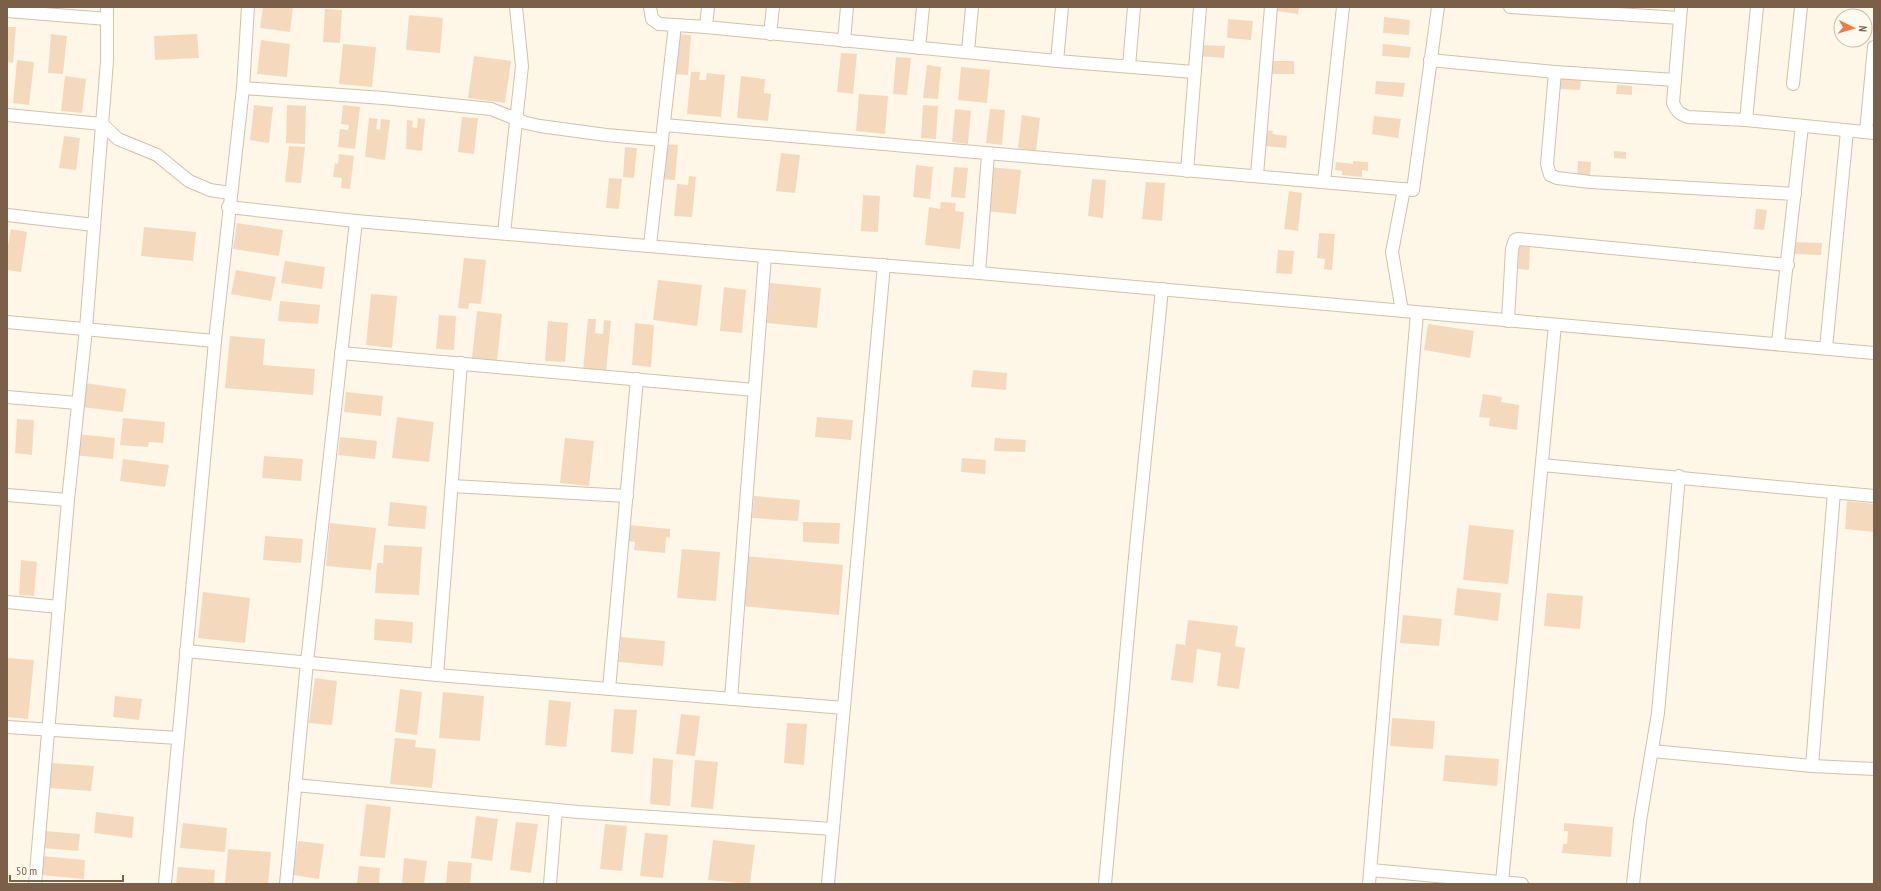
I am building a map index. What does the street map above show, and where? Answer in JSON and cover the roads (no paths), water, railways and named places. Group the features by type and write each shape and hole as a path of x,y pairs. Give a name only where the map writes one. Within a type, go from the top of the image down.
{"street":[{"path":"165,884 228,207 243,88 248,7"},
{"path":"504,233 522,66 515,7"},
{"path":"650,7 651,16 655,22 675,25 1057,61 1194,72"},
{"path":"706,27 708,7"},
{"path":"770,34 772,7"},
{"path":"844,41 847,7"},
{"path":"919,48 923,7"},
{"path":"968,52 972,7"},
{"path":"1057,61 1062,7"},
{"path":"1129,66 1134,7"},
{"path":"1186,171 1200,7"},
{"path":"1257,175 1271,7"},
{"path":"1324,182 1343,7"},
{"path":"664,125 1186,171 1257,175 1413,190 1438,7"},
{"path":"1510,7 1681,13 1674,80 1674,103 1676,110 1688,117 1746,120 1870,133 1874,47"},
{"path":"1746,120 1757,7"},
{"path":"1793,84 1801,7"},
{"path":"7,12 107,13 107,61 86,329 77,403 58,606 35,884"},
{"path":"650,245 675,25"},
{"path":"1430,60 1555,72 1674,80"},
{"path":"1555,72 1547,164 1550,175 1557,178 1602,182 1795,194"},
{"path":"243,88 383,98 491,109 516,120 540,126 581,132 662,140"},
{"path":"7,115 102,124 118,139 157,155 189,181 210,190 230,193"},
{"path":"1778,343 1788,265 1802,126"},
{"path":"1826,348 1847,131"},
{"path":"979,273 988,154"},
{"path":"1402,311 1392,252 1404,189"},
{"path":"228,207 356,221 979,273 1417,313 1874,352"},
{"path":"7,215 94,225"},
{"path":"286,884 306,662 356,221"},
{"path":"1508,321 1512,249 1515,240 1518,238 1788,265"},
{"path":"731,699 765,256"},
{"path":"828,884 884,265"},
{"path":"1105,884 1135,557 1162,289"},
{"path":"1369,884 1417,313"},
{"path":"7,322 215,341"},
{"path":"1502,882 1555,325"},
{"path":"341,353 754,390"},
{"path":"438,675 461,363"},
{"path":"609,689 637,379"},
{"path":"7,397 77,403"},
{"path":"1542,465 1679,476 1874,496"},
{"path":"1633,884 1640,821 1658,713 1679,476"},
{"path":"452,486 627,496"},
{"path":"1812,766 1834,492"},
{"path":"7,495 68,500"},
{"path":"7,602 58,606"},
{"path":"186,651 438,675 844,708"},
{"path":"7,727 178,738"},
{"path":"1652,751 1812,766 1874,769"},
{"path":"295,785 556,810 833,829"},
{"path":"550,884 556,810"},
{"path":"1371,870 1522,884"}]}
